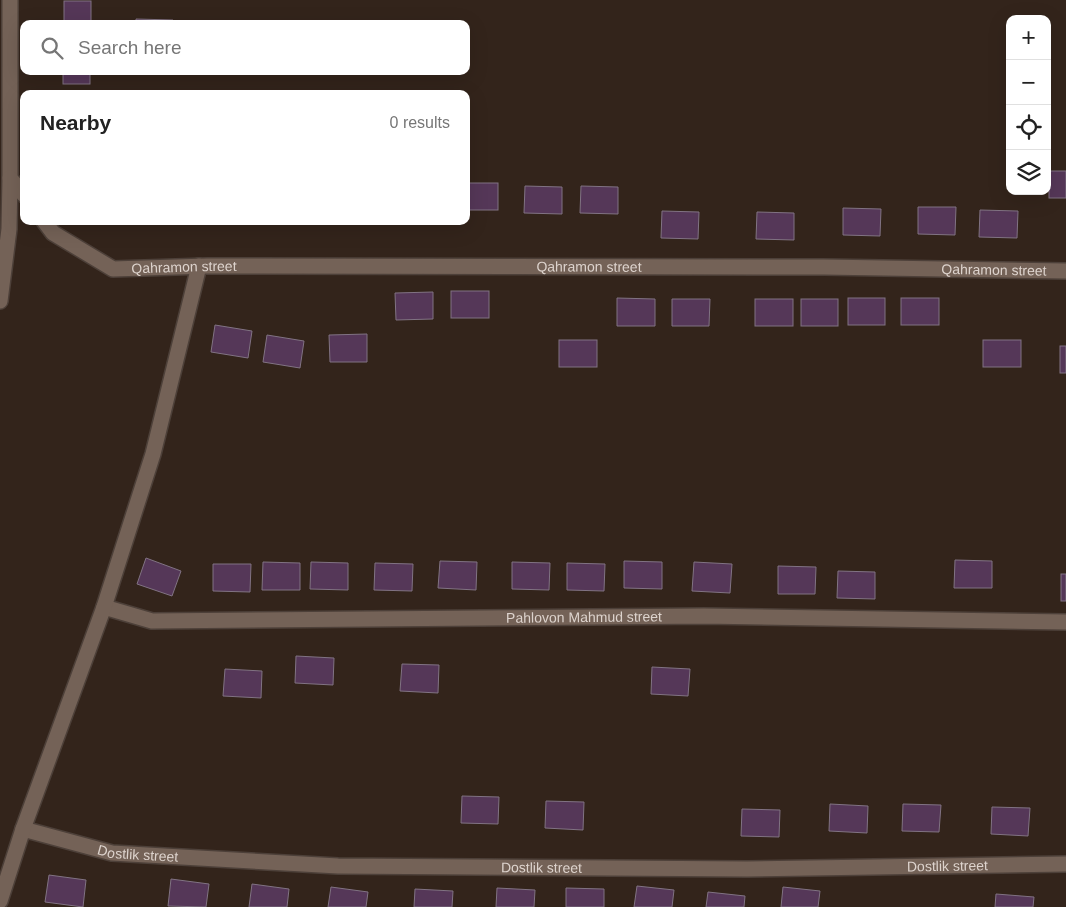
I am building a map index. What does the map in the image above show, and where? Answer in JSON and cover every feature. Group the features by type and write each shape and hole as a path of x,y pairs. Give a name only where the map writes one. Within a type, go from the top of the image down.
{"street":[{"path":"0,301 9,228 10,0"},
{"path":"10,178 20,190"},
{"name":"Qahramon street","path":"47,225 53,234 113,269 199,266 814,267 1066,271"},
{"path":"0,901 23,829 104,607 153,454 199,266"},
{"name":"Pahlovon Mahmud street","path":"104,607 152,621 704,616 1066,622"},
{"name":"Dostlik street","path":"23,829 112,853 338,866 747,869 1066,864"}],"building":[{"path":"64,1 91,1 91,20 64,20"},
{"path":"136,19 173,20 136,20"},
{"path":"63,75 90,75 90,84 63,84"},
{"path":"1051,171 1066,171 1066,198 1049,198 1049,195 1051,195"},
{"path":"470,183 498,183 498,210 470,210"},
{"path":"525,186 562,187 562,214 524,213"},
{"path":"581,186 618,187 618,214 580,213"},
{"path":"918,207 956,207 955,235 918,234"},
{"path":"843,208 881,209 880,236 843,235"},
{"path":"980,210 1018,211 1017,238 979,237"},
{"path":"662,211 699,212 698,239 661,238"},
{"path":"757,212 794,213 794,240 756,239"},
{"path":"451,291 489,291 489,318 451,318"},
{"path":"433,292 433,319 396,320 395,293"},
{"path":"617,298 655,299 655,326 617,326"},
{"path":"848,298 885,298 885,325 848,325"},
{"path":"901,298 939,298 939,325 901,325"},
{"path":"672,299 710,299 709,326 672,326"},
{"path":"755,299 793,299 793,326 755,326"},
{"path":"801,299 838,299 838,326 801,326"},
{"path":"215,325 252,331 248,358 211,352"},
{"path":"367,334 367,362 330,362 329,335"},
{"path":"267,335 304,341 300,368 263,362"},
{"path":"559,340 597,340 597,367 559,367"},
{"path":"983,340 1021,340 1021,367 983,367"},
{"path":"1060,346 1066,346 1066,373 1060,373"},
{"path":"146,558 181,571 172,596 137,584"},
{"path":"955,560 992,561 992,588 954,588"},
{"path":"440,561 477,562 476,590 438,588"},
{"path":"624,561 662,562 662,589 624,588"},
{"path":"263,562 300,563 300,590 262,590"},
{"path":"311,562 348,563 348,590 310,589"},
{"path":"512,562 550,563 549,590 512,589"},
{"path":"694,562 732,564 730,593 692,591"},
{"path":"375,563 413,564 412,591 374,590"},
{"path":"567,563 605,564 604,591 567,590"},
{"path":"213,564 251,564 250,592 213,591"},
{"path":"778,566 816,567 815,594 778,594"},
{"path":"838,571 875,572 875,599 837,598"},
{"path":"1061,574 1066,574 1066,601 1061,601"},
{"path":"296,656 334,658 333,685 295,683"},
{"path":"402,664 439,665 438,693 400,691"},
{"path":"652,667 690,669 688,696 651,694"},
{"path":"225,669 262,671 261,698 223,696"},
{"path":"462,796 499,797 498,824 461,823"},
{"path":"546,801 584,802 583,830 545,828"},
{"path":"830,804 868,806 867,833 829,831"},
{"path":"903,804 941,805 939,832 902,831"},
{"path":"992,807 1030,808 1028,836 991,834"},
{"path":"742,809 780,810 779,837 741,836"},
{"path":"49,875 86,880 83,907 45,902"},
{"path":"171,879 209,884 206,907 168,906"},
{"path":"252,884 289,889 287,907 249,907"},
{"path":"637,886 674,890 672,907 634,907"},
{"path":"331,887 368,892 366,907 328,907"},
{"path":"783,887 820,891 818,907 781,907"},
{"path":"497,888 535,890 534,907 496,907"},
{"path":"566,888 604,889 604,907 566,907"},
{"path":"415,889 453,891 452,907 414,907"},
{"path":"708,892 745,896 744,907 706,907"},
{"path":"996,894 1034,897 1033,907 995,907"}]}
